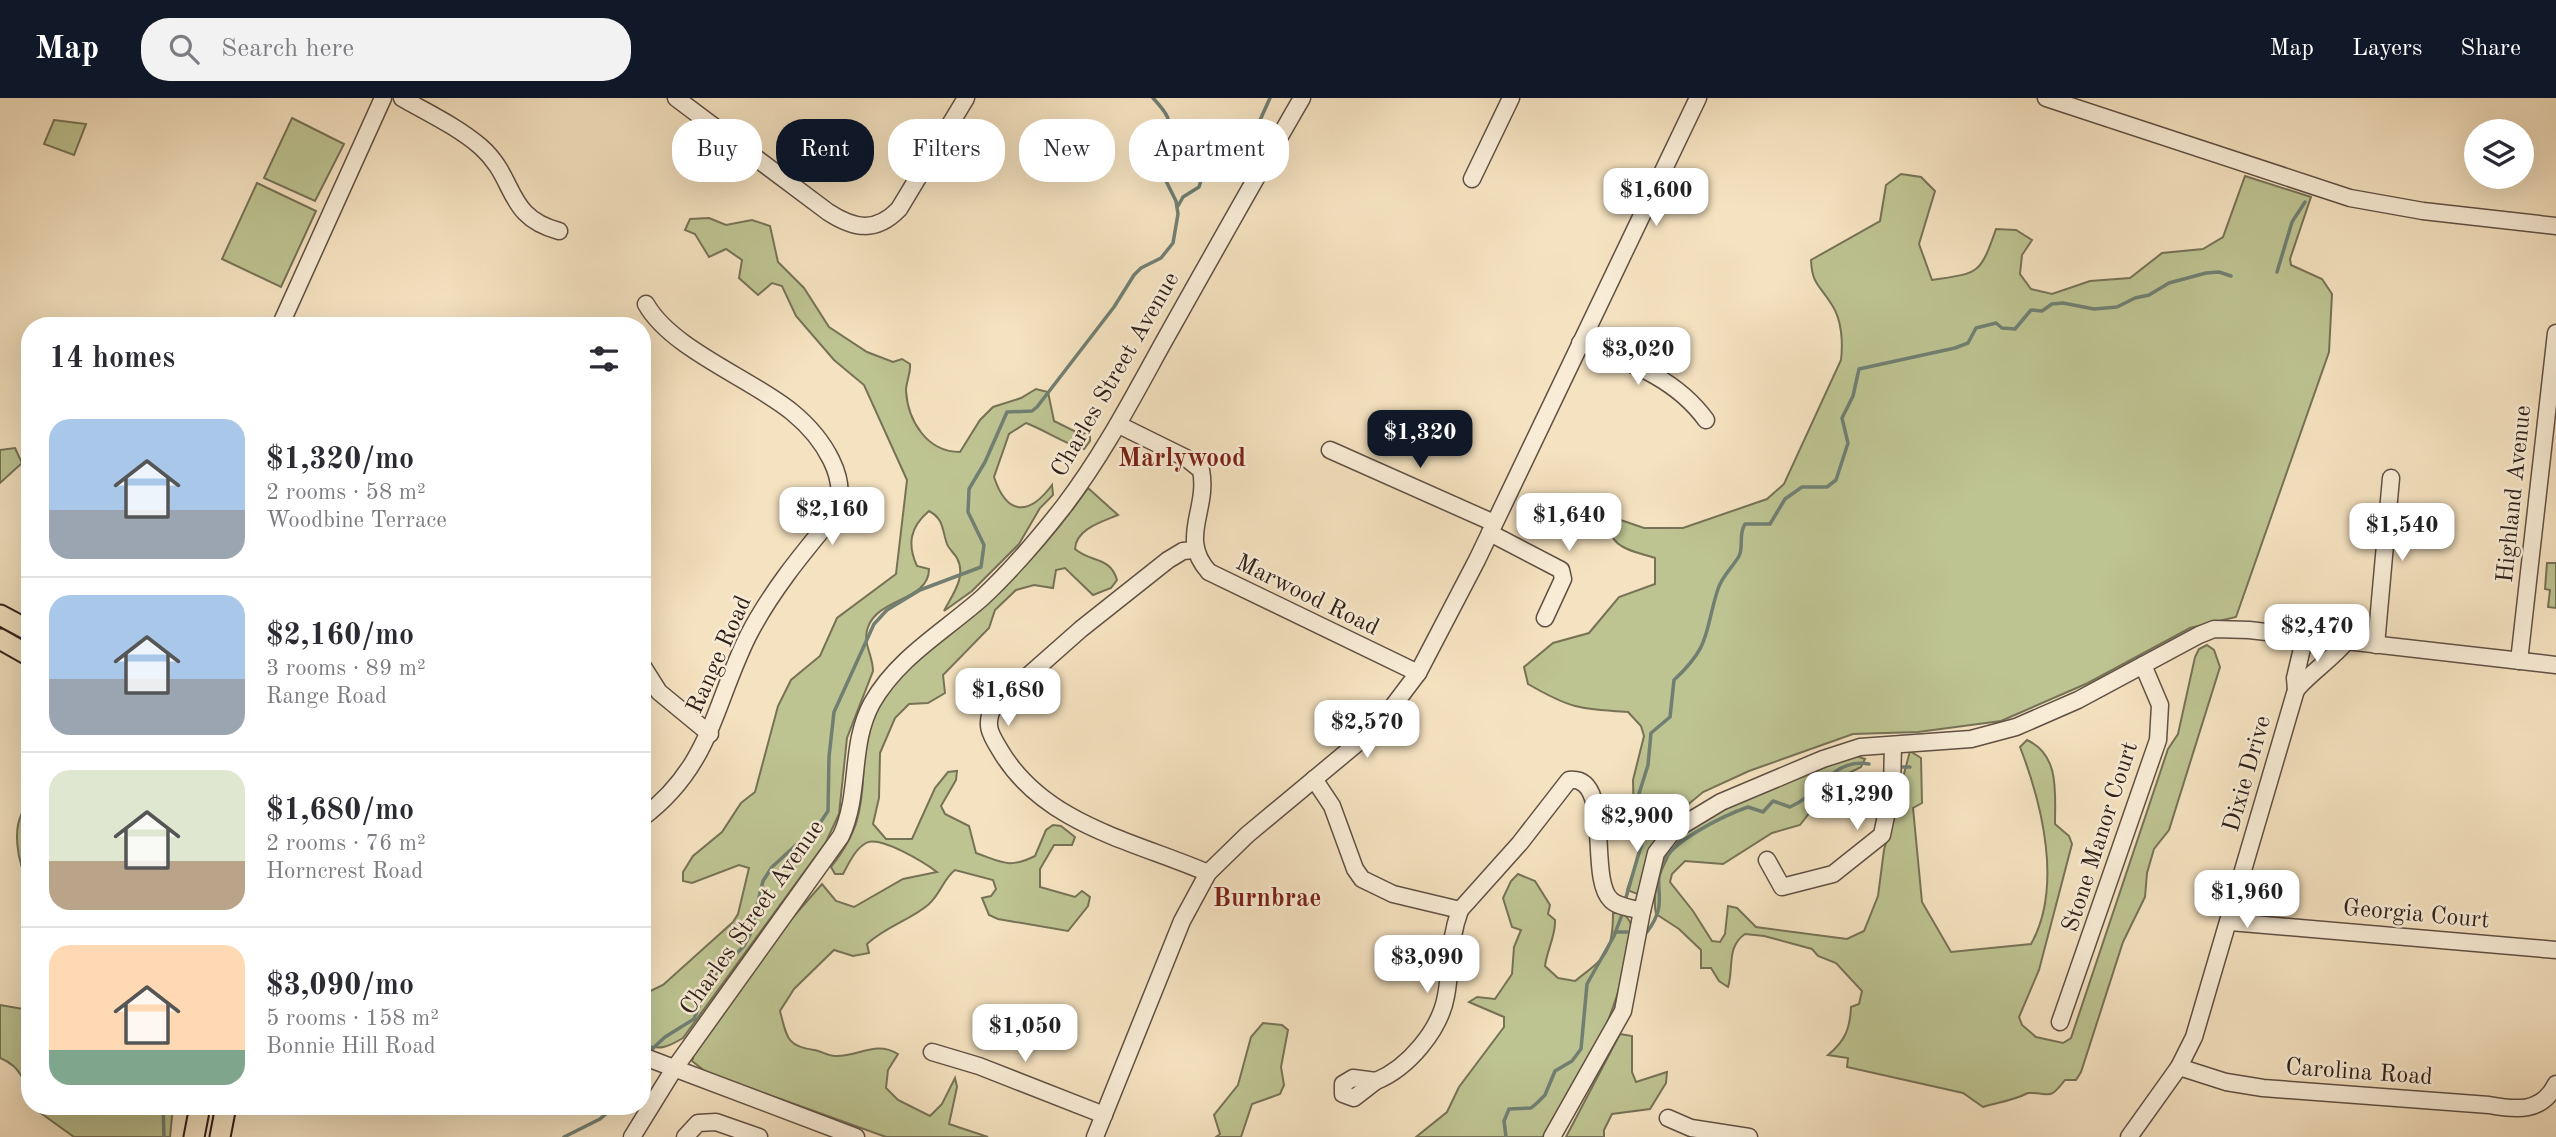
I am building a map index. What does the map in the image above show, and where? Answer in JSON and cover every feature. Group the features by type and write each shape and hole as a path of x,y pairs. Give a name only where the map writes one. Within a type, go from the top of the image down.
{"main road":[{"path":"0,615 21,626"},
{"path":"0,639 21,651"},
{"path":"194,1137 198,1115"},
{"path":"220,1137 224,1115"}],"street":[{"path":"284,317 383,98"},
{"path":"402,98 481,147 498,165 513,197 532,222 559,231"},
{"path":"676,98 828,212 851,225 868,227 884,222 899,209 966,98"},
{"name":"Charles Street Avenue","path":"651,1106 674,1069 841,836 849,814 858,738 868,711 882,687 904,661 981,598 1015,565 1080,485 1119,425 1302,98"},
{"path":"1472,179 1511,98"},
{"path":"1096,1137 1182,921 1209,873 1247,835 1378,726 1418,673 1492,528 1698,98"},
{"path":"2046,98 2350,198 2423,211 2556,226"},
{"name":"Range Road","path":"646,304 653,317 696,350 791,411 826,450 839,488 837,510 773,593 748,636 710,734 688,773 667,798 651,811"},
{"name":"Highland Avenue","path":"2519,661 2550,438 2556,333"},
{"path":"1580,342 1658,375 1691,400 1706,420"},
{"path":"1119,425 1177,452 1201,470 1203,499 1194,534 1194,550 1182,551 1168,560 1082,629 994,706 988,720 991,735 1006,762 1024,783 1049,804 1096,830 1209,873"},
{"path":"1330,450 1492,528 1562,570 1563,579 1545,618"},
{"path":"2376,645 2391,478"},
{"name":"Marwood Road","path":"1194,550 1203,566 1216,577 1418,673"},
{"path":"1552,1137 1623,1011 1631,908 1656,853 1666,837 1721,802 1823,759 1860,747 1971,739 2016,727 2214,629 2305,636 2556,665"},
{"name":"Dixie Drive","path":"2296,690 2294,678 2305,636"},
{"name":"Dixie Drive","path":"2129,1137 2179,1067 2202,1013 2296,690 2311,671 2336,654 2346,642"},
{"name":"Stone Manor Court","path":"2060,1022 2158,740 2160,705 2143,666"},
{"path":"651,679 659,692 710,734"},
{"path":"1768,860 1782,887 1833,874 1882,835 1892,788 1892,745"},
{"path":"1314,779 1332,806 1355,869 1362,879 1393,894 1460,910"},
{"path":"1376,1082 1398,1070 1414,1054 1439,1017 1446,996 1451,936 1460,910 1520,844 1562,788 1574,780 1586,784 1594,800 1602,884 1611,900 1631,908"},
{"name":"Georgia Court","path":"2230,922 2556,950"},
{"path":"932,1052 979,1066 1104,1115"},
{"path":"651,1059 856,1137"},
{"name":"Carolina Road","path":"2179,1067 2226,1082 2263,1088 2489,1105 2516,1110 2536,1106 2551,1095 2556,1084"},
{"name":"Charles Street Avenue","path":"632,1137 646,1115"},
{"path":"1668,1118 1691,1128 1749,1137"},
{"path":"685,1137 698,1123 709,1122 759,1137"}],"green space":[{"path":"292,118 344,144 315,201 264,178"},
{"path":"54,120 86,124 74,155 44,144"},
{"path":"1901,174 1921,177 1935,191 1919,244 1932,280 1960,276 1976,269 1986,255 1996,229 2016,230 2032,240 2022,255 2020,274 2031,289 2052,294 2090,281 2130,278 2162,253 2203,249 2223,237 2245,176 2311,197 2290,259 2291,265 2322,279 2332,294 2329,352 2236,617 2190,628 2088,683 2001,721 1918,732 1853,734 1749,771 1703,792 1660,828 1640,895 1627,890 1648,828 1648,825 1634,826 1633,780 1644,736 1641,726 1628,712 1576,706 1555,698 1528,684 1524,667 1553,643 1589,633 1619,597 1655,584 1655,558 1628,549 1615,541 1606,515 1644,528 1683,528 1767,499 1784,484 1841,360 1842,339 1838,318 1815,280 1811,260 1880,221 1886,185"},
{"path":"257,183 316,211 281,287 222,259"},
{"path":"709,218 726,225 752,220 770,226 778,262 804,288 829,327 867,352 893,362 902,359 910,364 906,391 911,413 921,433 938,447 960,452 980,420 993,407 1021,398 1036,389 1048,392 1054,421 1080,434 1090,432 1090,441 1084,449 1026,423 1009,434 994,477 1005,499 1012,505 1027,506 1052,485 1053,495 1040,508 1019,544 972,591 944,611 957,586 960,565 947,544 942,525 937,518 929,511 918,523 912,536 912,550 917,566 929,569 927,579 913,594 882,610 868,627 866,638 873,671 847,738 839,814 826,842 683,1038 659,1048 651,1046 651,991 663,985 733,922 738,914 749,868 739,865 692,883 683,881 683,872 693,856 722,832 741,803 755,792 778,706 791,680 820,656 837,618 896,574 907,480 864,385 834,360 796,316 782,286 772,283 758,295 739,278 742,260 726,249 709,257 695,234 685,230 690,219"},
{"path":"15,448 21,464 0,483 0,450"},
{"path":"1088,488 1118,515 1085,531 1076,542 1075,549 1105,563 1114,572 1117,580 1111,588 1093,595 1065,568 1056,570 1053,588 1034,585 1016,590 995,610 989,628 943,675 945,693 928,703 909,704 895,718 880,753 879,798 873,824 886,839 912,839 935,788 948,772 957,771 956,780 941,806 945,814 969,826 976,853 1006,863 1026,860 1035,856 1046,830 1053,825 1061,826 1075,837 1072,845 1054,845 1040,869 1040,887 1075,897 1082,891 1090,897 1088,906 1068,931 998,919 989,915 982,898 991,896 996,889 993,880 955,870 928,905 867,944 869,953 853,956 834,950 794,989 780,1011 786,1034 798,1046 835,1056 874,1049 890,1050 898,1054 888,1070 886,1088 898,1100 930,1116 942,1104 955,1078 957,1087 949,1124 988,1137 886,1137 706,1072 692,1061 697,1046 787,924 822,884 836,901 854,907 903,879 937,872 902,851 873,842 866,843 859,849 843,874 835,874 831,867 846,845 857,820 866,745 875,714 884,697 906,669 1016,575 1054,533"},
{"path":"2547,563 2556,563 2556,608 2548,607 2550,590 2545,589"},
{"path":"2207,645 2214,650 2220,667 2169,830 2154,849 2147,873 2145,897 2123,942 2081,1072 2076,1080 2065,1080 2052,1094 2028,1093 1983,1107 1963,1093 1847,1067 1848,1058 1828,1055 1846,1034 1851,1007 1859,1004 1862,991 1836,963 1818,956 1812,949 1764,936 1745,934 1733,951 1728,987 1719,981 1711,968 1701,968 1701,950 1679,929 1656,914 1656,891 1663,867 1676,845 1692,828 1773,786 1824,764 1854,755 1865,759 1861,767 1835,780 1800,825 1772,833 1723,864 1685,861 1672,874 1670,882 1712,941 1720,942 1725,934 1728,906 1737,908 1756,927 1847,939 1864,931 1878,896 1884,850 1910,751 1921,758 1922,803 1913,808 1922,902 1951,952 2031,944 2041,922 2047,872 2042,819 2020,747 2027,740 2038,747 2050,765 2055,788 2055,824 2069,836 2072,844 2039,970 2019,1017 2022,1025 2036,1037 2063,1043 2071,1038 2168,749 2178,734 2195,657 2199,649"},
{"path":"21,816 21,863 17,843"},
{"path":"1518,874 1535,881 1550,905 1548,914 1555,920 1555,926 1545,966 1558,978 1575,981 1601,959 1609,946 1613,913 1622,913 1630,921 1629,954 1602,1035 1585,1073 1544,1137 1416,1137 1447,1112 1459,1087 1504,1027 1504,1017 1469,1002 1477,997 1495,999 1512,974 1514,947 1521,930 1512,927 1503,898 1511,881"},
{"path":"0,1005 21,1009 21,1076 13,1066 0,1058"},
{"path":"1263,1023 1282,1025 1288,1030 1281,1067 1284,1085 1280,1094 1252,1104 1241,1137 1216,1137 1220,1134 1214,1115 1238,1085 1251,1037"},
{"path":"1620,1034 1632,1036 1632,1072 1636,1082 1667,1072 1666,1083 1650,1109 1612,1114 1604,1130 1604,1137 1566,1137"},
{"path":"43,1115 172,1115 170,1137 74,1137"}],"waterway":[{"path":"651,1050 665,1037 694,1019 709,981 744,946 750,935 763,881 772,867 820,823 828,811 829,757 834,712 874,624 887,610 920,590 981,567 984,545 968,512 969,489 985,462 1007,412 1032,411 1037,407 1114,307 1134,275 1141,268 1161,258 1173,243 1178,214 1176,201 1152,153 1167,141 1169,122 1153,98"},
{"path":"1178,206 1183,197 1199,187 1205,167 1225,167 1256,129 1270,98"},
{"path":"2277,272 2292,222 2305,202"},
{"path":"1625,901 1644,835 1638,797 1648,765 1651,733 1670,717 1674,680 1701,647 1720,584 1740,552 1745,524 1770,524 1785,499 1802,487 1827,487 1836,480 1848,443 1842,418 1853,396 1859,369 1955,348 1968,343 1976,328 1996,323 2002,328 2015,329 2031,310 2042,311 2052,304 2063,303 2094,309 2117,307 2135,298 2149,295 2169,283 2206,273 2219,272 2231,276"},
{"path":"1647,932 1658,912 1659,873 1662,864 1667,855 1687,838 1713,822 1748,807 1763,812 1773,801 1790,807 1845,766 1869,764"},
{"path":"1902,767 1910,767"},
{"path":"1506,1137 1504,1121 1509,1109 1531,1108 1545,1095 1555,1071 1572,1061 1581,1049 1587,984 1614,936 1623,912"},
{"path":"1615,932 1627,932"},
{"path":"163,1115 164,1137"},
{"path":"564,1137 605,1115"}],"district":[{"name":"Marlywood","path":"1182,459"},
{"name":"Burnbrae","path":"1267,899"}]}
